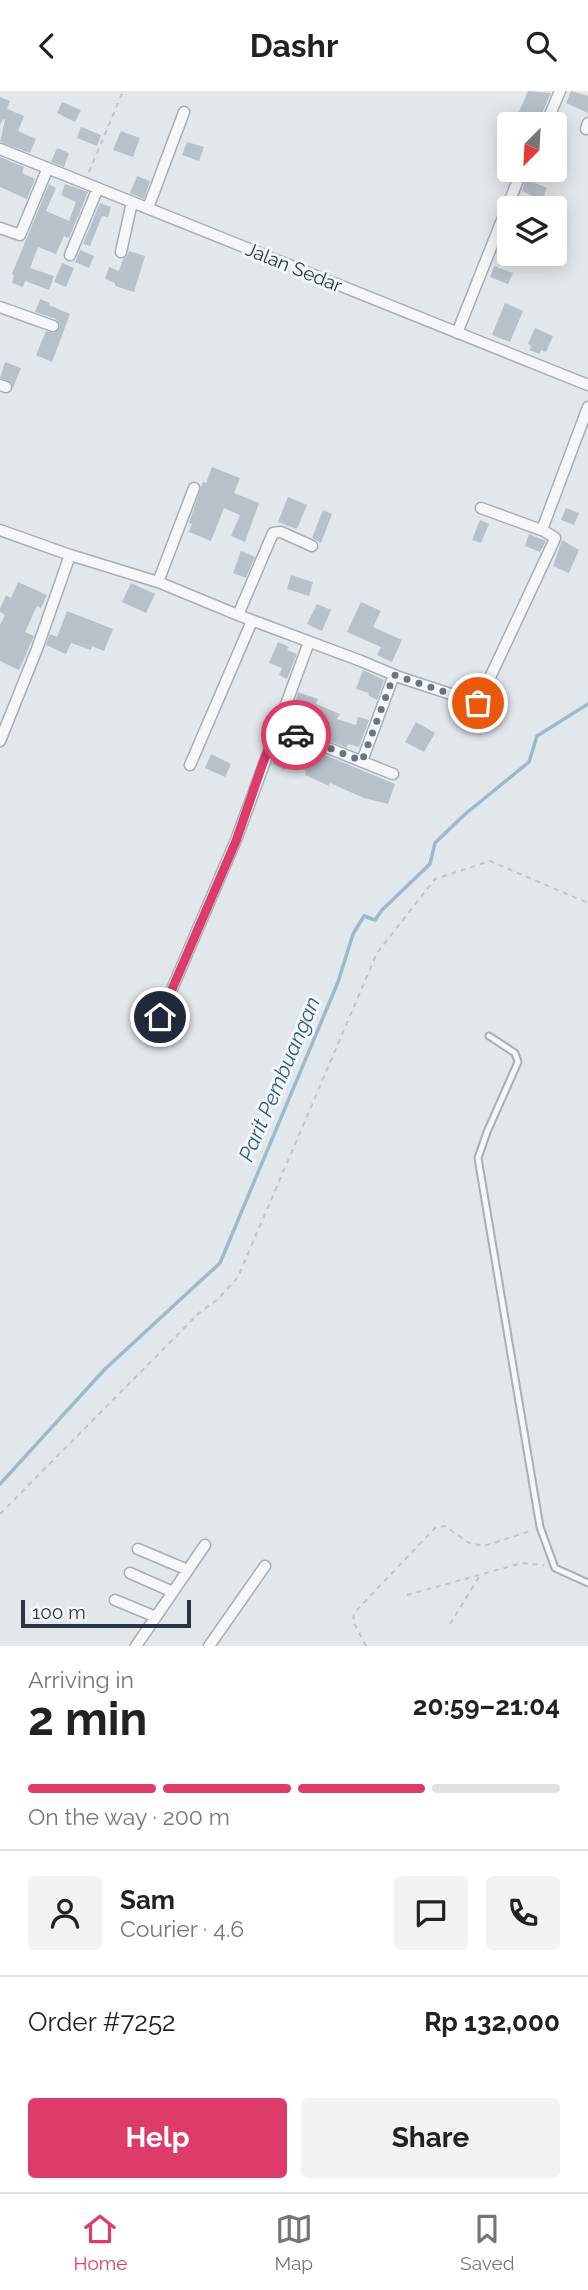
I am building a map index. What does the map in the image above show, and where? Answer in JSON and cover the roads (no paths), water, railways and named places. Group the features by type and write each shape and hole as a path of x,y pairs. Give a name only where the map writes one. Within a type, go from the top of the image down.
{"street":[{"path":"551,112 560,91"},
{"path":"148,208 184,112"},
{"name":"Jalan Sedar","path":"0,149 588,385"},
{"path":"0,228 20,235 47,170"},
{"path":"457,333 517,182"},
{"path":"70,255 98,188"},
{"path":"121,252 132,202"},
{"path":"0,307 53,326"},
{"path":"544,531 543,527 588,407"},
{"path":"159,582 194,488"},
{"path":"0,530 159,582 394,675 478,703 555,538 544,531 481,508"},
{"path":"237,615 273,534 281,532 312,546"},
{"path":"0,741 37,649 70,555"},
{"path":"190,765 252,621"},
{"path":"160,1017 224,868 309,642"},
{"path":"362,761 394,675"},
{"path":"278,728 393,773"},
{"path":"136,1646 205,1545"},
{"path":"138,1549 188,1570"},
{"path":"209,1646 265,1566"},
{"path":"130,1573 173,1592"},
{"path":"115,1600 156,1617"}],"lane":[{"path":"489,1036 515,1053 518,1062 486,1132 478,1158 540,1527 555,1568 588,1583"}],"waterway":[{"name":"Parit Pembuangan","path":"0,1484 105,1369 220,1263 338,982 353,934 364,916 375,920 430,864 435,843 464,815 529,762 537,736 588,704"}]}
